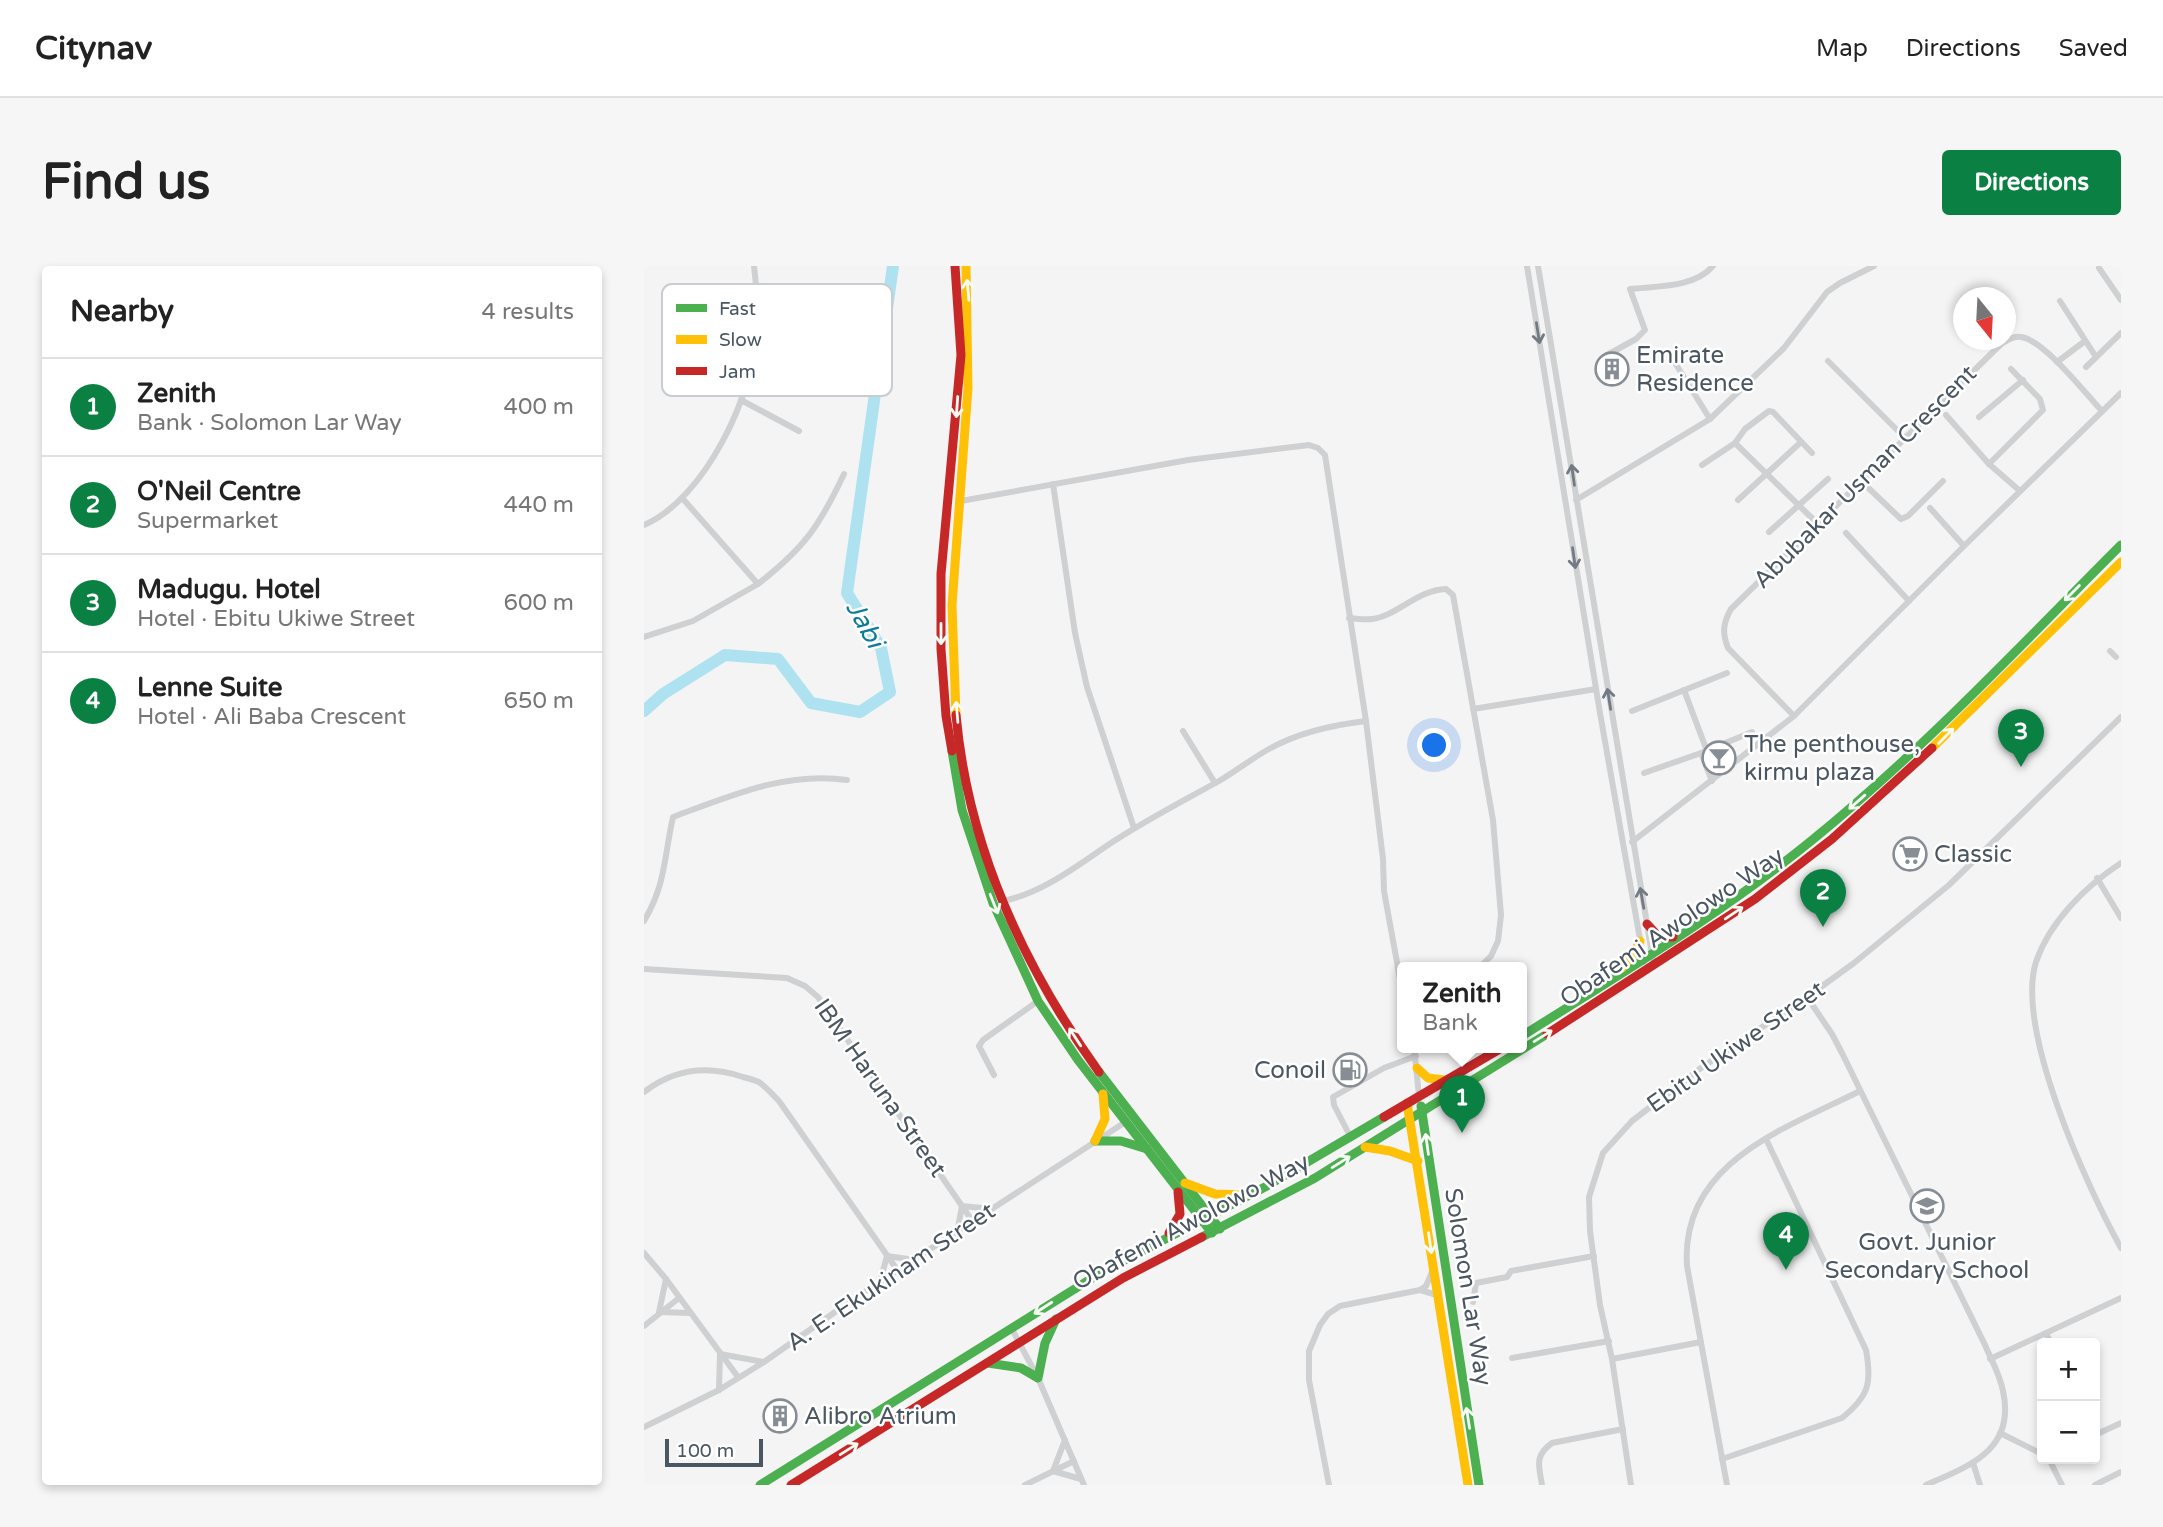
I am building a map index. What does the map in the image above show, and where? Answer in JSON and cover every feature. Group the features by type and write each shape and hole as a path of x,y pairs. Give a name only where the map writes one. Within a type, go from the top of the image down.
{"main road":[{"path":"956,266 961,355 941,574 941,636 946,716 963,788 1018,939 1048,996 1147,1149 1180,1184 1221,1195 1251,1195"},
{"path":"965,266 970,354 954,576 953,647 963,788 962,810 993,902 1038,1001 1102,1090 1129,1119 1216,1231"},
{"name":"Obafemi Awolowo Way","path":"1527,1032 1647,956 1782,863 1866,794 2121,545"},
{"name":"Obafemi Awolowo Way","path":"1527,1045 1755,899 1857,818 1932,750 2121,562"},
{"path":"1647,924 1659,937 1678,935"},
{"path":"1609,981 1633,955 1640,941"},
{"name":"Obafemi Awolowo Way","path":"760,1485 1082,1284 1166,1237 1251,1195 1493,1053"},
{"name":"Obafemi Awolowo Way","path":"791,1485 1123,1278 1289,1193 1514,1053"},
{"path":"1417,1068 1428,1078 1446,1080"},
{"path":"1095,1141 1105,1125 1107,1114 1102,1090"},
{"name":"Solomon Lar Way","path":"1419,1096 1479,1485"},
{"name":"Solomon Lar Way","path":"1408,1103 1468,1485"},
{"path":"1095,1141 1118,1139 1147,1149"},
{"path":"1364,1147 1390,1151 1418,1161"},
{"path":"1166,1237 1176,1226 1180,1216 1180,1184"},
{"path":"986,1363 1021,1368 1038,1378 1045,1343 1056,1319"}],"street":[{"path":"754,266 755,284"},
{"path":"1527,266 1640,941 1650,968"},
{"path":"1538,266 1647,924 1647,956"},
{"path":"1607,355 1636,339 1645,330 1630,289 1687,282 1705,275 1713,266"},
{"path":"1576,500 1710,419 1784,348 1827,292 1874,266"},
{"path":"2099,268 2121,300"},
{"path":"2060,301 2096,357"},
{"path":"2086,367 2121,333"},
{"name":"Abubakar Usman Crescent","path":"1794,716 1728,648 1723,636 1725,620 1731,610 1860,480 2001,344 2011,338 2019,336 2041,345 2102,411"},
{"path":"2057,362 2085,341"},
{"path":"1671,358 1710,419"},
{"path":"1828,361 1905,439"},
{"path":"1989,464 2043,410 2040,399 2011,369"},
{"path":"1979,417 2023,380"},
{"path":"1625,848 1794,716 1964,545 2121,393"},
{"path":"644,525 683,499 708,466 742,396"},
{"path":"741,400 799,431"},
{"path":"1702,465 1735,443 1745,429 1769,411 1812,453"},
{"path":"1946,415 1989,464 2020,491"},
{"path":"1738,500 1801,442"},
{"path":"1735,443 1818,524"},
{"path":"961,501 1188,460 1313,446 1325,455 1366,721 1383,859 1384,891 1397,962"},
{"path":"644,637 693,621 758,584 792,556 810,535 831,502 844,474"},
{"path":"1769,533 1828,479"},
{"path":"1860,480 1901,519 1908,516 1942,481"},
{"path":"1053,484 1075,633 1087,687 1134,828"},
{"path":"683,499 758,584"},
{"path":"1930,508 1964,545"},
{"path":"1846,533 1909,601"},
{"path":"1349,618 1379,618 1426,592 1438,589 1450,591 1453,595 1493,820 1501,915 1498,941 1485,962"},
{"path":"1632,711 1727,673"},
{"path":"1473,709 1596,689"},
{"path":"1685,690 1712,781"},
{"name":"Ebitu Ukiwe Street","path":"1631,1485 1609,1341 1600,1306 1588,1197 1602,1153 1632,1121 1701,1068 1807,997 1949,885 2121,717"},
{"path":"1003,901 1021,898 1052,882 1134,828 1269,749 1304,733 1334,725 1366,721"},
{"path":"1183,731 1215,783"},
{"path":"1644,773 1752,732"},
{"path":"644,921 662,883 673,817 744,790 792,779 822,776 847,780"},
{"path":"2121,863 2097,878 2069,908 2050,935 2036,963 2032,998 2038,1038 2063,1125 2121,1248"},
{"path":"2097,878 2121,918"},
{"name":"IBM Haruna Street","path":"644,969 787,978 805,986 818,997 973,1222"},
{"path":"1807,997 1832,1034 2003,1390 2005,1415 2000,1433 1983,1457 1926,1485"},
{"path":"994,1075 979,1046 983,1040 1038,1001"},
{"path":"1415,1053 1419,1096"},
{"path":"1351,1138 1334,1105 1334,1097 1384,1068 1416,1056"},
{"path":"644,1092 671,1076 700,1070 734,1073 758,1082 779,1101 898,1271"},
{"path":"1727,1485 1687,1266 1685,1245 1694,1212 1717,1176 1734,1158 1860,1091"},
{"name":"A. E. Ekukinam Street","path":"644,1427 719,1390 764,1362 1129,1119"},
{"path":"1723,1459 1842,1418 1856,1407 1871,1376 1866,1350 1766,1139"},
{"path":"957,1233 962,1206 992,1209"},
{"path":"644,1253 738,1377"},
{"path":"887,1256 915,1260"},
{"path":"880,1283 887,1256"},
{"path":"1473,1302 1476,1283 1507,1277 1511,1271 1594,1256"},
{"path":"1329,1485 1309,1380 1308,1351 1313,1339 1328,1314 1340,1306 1420,1290 1426,1286 1433,1269"},
{"path":"659,1312 666,1279"},
{"path":"1420,1290 1437,1295"},
{"path":"644,1326 679,1298"},
{"path":"1990,1359 2121,1298"},
{"path":"659,1312 691,1313"},
{"path":"1012,1329 1038,1378 1083,1482"},
{"path":"2046,1333 2048,1338"},
{"path":"1512,1358 1609,1341"},
{"path":"1612,1359 1701,1342"},
{"path":"720,1354 764,1362"},
{"path":"719,1390 720,1354"},
{"path":"2100,1431 2121,1423"},
{"path":"1542,1485 1538,1460 1543,1450 1552,1443 1623,1429"},
{"path":"2000,1433 2037,1452"},
{"path":"1053,1471 1065,1440"},
{"path":"1025,1485 1074,1461"},
{"path":"1973,1463 1980,1485"},
{"path":"2052,1464 2062,1485"},
{"path":"1053,1471 1083,1482"},
{"path":"2095,1485 2121,1472"}],"waterway":[{"name":"Jabi","path":"890,284 893,266"},
{"name":"Jabi","path":"644,711 663,694 725,655 778,659 811,703 860,712 890,692 881,648 847,593 875,396"}],"traffic: fast":[{"path":"1527,1033 1742,894 1811,841 1931,734 2121,545"},
{"path":"952,751 962,810 993,903 1038,1001 1078,1060 1212,1233"},
{"path":"1527,1046 1547,1034"},
{"path":"1202,1237 1315,1178 1516,1053"},
{"path":"1099,1072 1220,1229"},
{"path":"1421,1106 1479,1485"},
{"path":"760,1485 1102,1272 1265,1187 1384,1117"},
{"path":"1095,1141 1121,1141 1147,1149"},
{"path":"988,1363 1021,1368 1038,1378 1045,1343 1056,1319"}],"traffic: slow":[{"path":"956,715 952,605 968,388 966,266"},
{"path":"1932,748 2121,562"},
{"path":"1622,968 1640,941"},
{"path":"1417,1068 1428,1078 1444,1080"},
{"path":"1095,1141 1105,1119 1103,1094"},
{"path":"1407,1103 1468,1485"},
{"path":"1365,1147 1390,1151 1418,1161"},
{"path":"1185,1183 1215,1194 1246,1195"}],"traffic: jam":[{"path":"952,751 946,716 941,649 941,574 961,355 955,266"},
{"path":"956,715 962,764 973,812 986,858 1004,903 1046,990 1099,1072"},
{"path":"1547,1034 1755,899 1832,839 1932,748"},
{"path":"1647,924 1659,937 1673,937"},
{"path":"1384,1117 1493,1053"},
{"path":"1169,1233 1180,1214 1178,1192"},
{"path":"791,1485 1123,1278 1202,1237"}],"place":[{"name":"Emirate Residence","path":"1612,369"},
{"name":"The penthouse, kirmu plaza","path":"1719,758"},
{"name":"Madugu. Hotel","path":"2021,767"},
{"name":"Classic","path":"1910,854"},
{"name":"O'Neil Centre","path":"1823,927"},
{"name":"Conoil","path":"1350,1070"},
{"name":"Zenith","path":"1462,1133"},
{"name":"Govt. Junior Secondary School","path":"1927,1206"},
{"name":"Lenne Suite","path":"1786,1270"},
{"name":"Alibro Atrium","path":"780,1416"}]}
